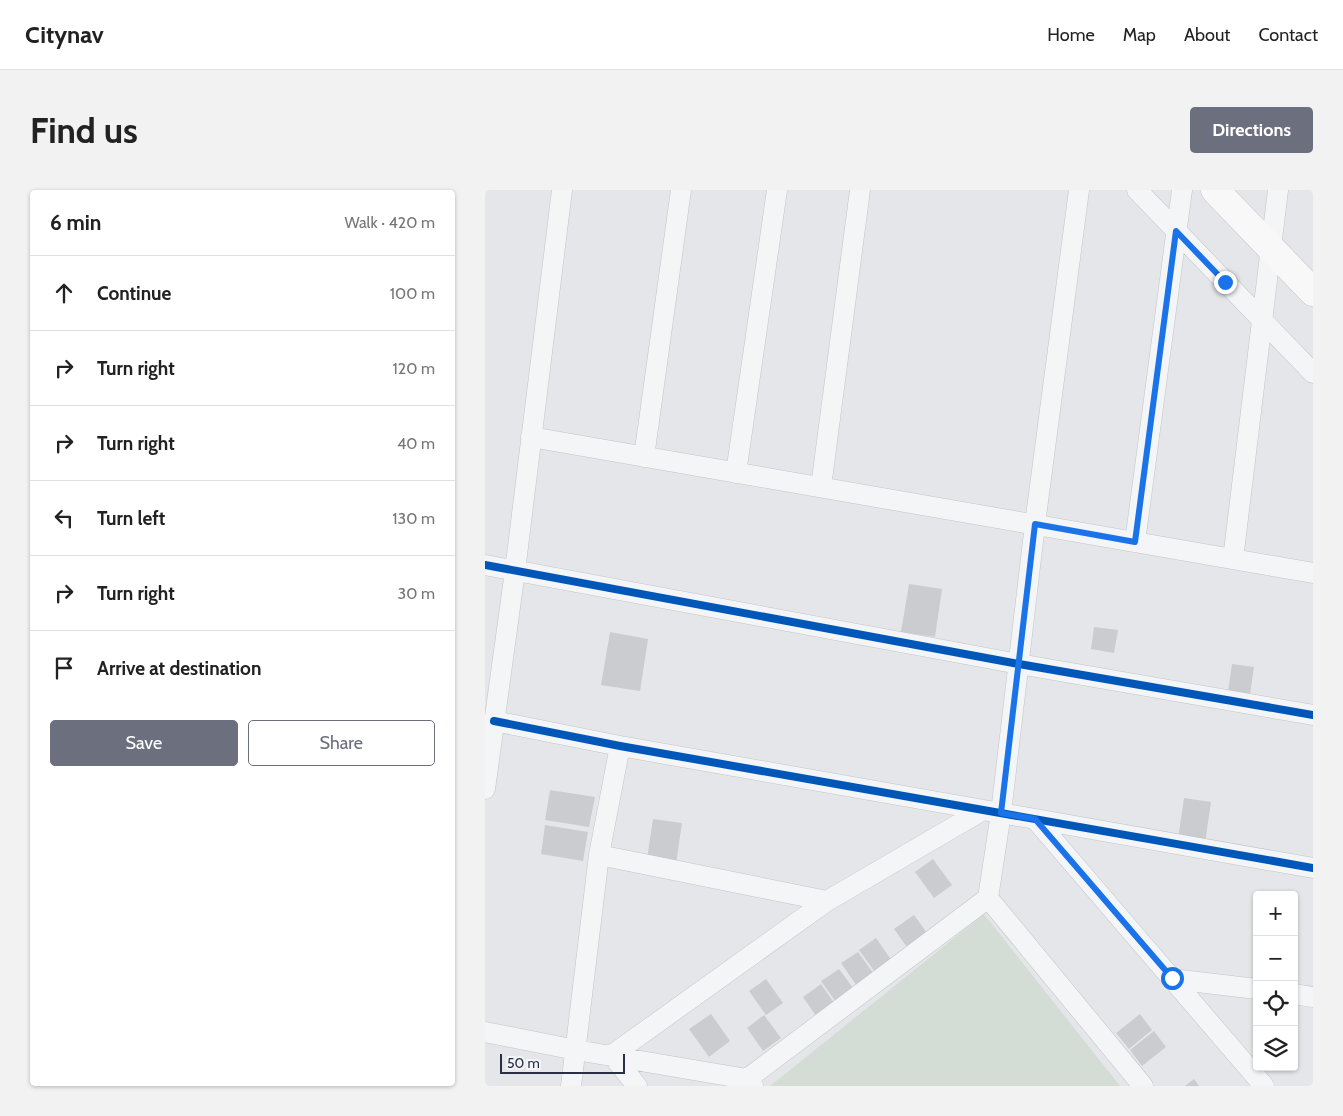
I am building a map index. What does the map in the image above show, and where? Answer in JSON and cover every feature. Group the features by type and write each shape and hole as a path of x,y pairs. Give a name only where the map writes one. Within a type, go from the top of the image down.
{"street":[{"path":"485,789 515,570 562,190"},
{"path":"644,456 681,190"},
{"path":"737,473 777,190"},
{"path":"821,488 860,190"},
{"path":"1079,190 1035,524 1019,664 992,811 988,898 1143,1086"},
{"path":"1137,190 1313,373"},
{"path":"1135,542 1182,190"},
{"path":"1215,190 1313,292"},
{"path":"1233,559 1278,190"},
{"path":"531,437 1313,573"},
{"path":"485,565 1019,664 1313,715"},
{"path":"494,721 620,746 1313,868"},
{"path":"571,1086 599,855 620,746"},
{"path":"612,1055 827,901 992,811"},
{"path":"1035,819 1264,1086"},
{"path":"599,855 827,901"},
{"path":"485,1032 750,1082 988,898"},
{"path":"1172,978 1253,989"},
{"path":"1298,995 1313,997"},
{"path":"612,1055 637,1086"}],"shaded area":[{"path":"984,914 1120,1086 770,1086"}],"building":[{"path":"909,584 942,589 935,637 901,632"},
{"path":"1094,627 1118,630 1114,653 1091,649"},
{"path":"610,632 648,639 640,691 601,685"},
{"path":"1232,664 1254,667 1250,695 1228,692"},
{"path":"550,790 595,797 589,827 545,820"},
{"path":"1184,798 1211,802 1205,843 1178,839"},
{"path":"653,819 682,823 676,864 647,859"},
{"path":"545,825 588,832 583,861 541,854"},
{"path":"933,859 952,885 934,898 915,872"},
{"path":"914,915 930,937 910,951 894,929"},
{"path":"876,938 894,964 878,976 859,950"},
{"path":"858,952 876,977 859,989 841,963"},
{"path":"839,969 856,992 838,1005 821,981"},
{"path":"766,979 783,1003 766,1015 749,991"},
{"path":"821,984 837,1007 819,1020 803,997"},
{"path":"711,1014 730,1041 709,1057 689,1029"},
{"path":"1140,1014 1152,1030 1129,1049 1116,1033"},
{"path":"764,1015 781,1038 763,1051 747,1028"},
{"path":"1154,1031 1166,1047 1142,1066 1130,1050"},
{"path":"1194,1079 1199,1086 1185,1086"}],"cycle path":[{"path":"485,565 1019,664 1313,715"},
{"path":"494,721 620,746 1313,868"}],"route":[{"path":"1172,978 1035,819 1001,813 1035,524 1135,542 1176,231 1225,282"}]}
